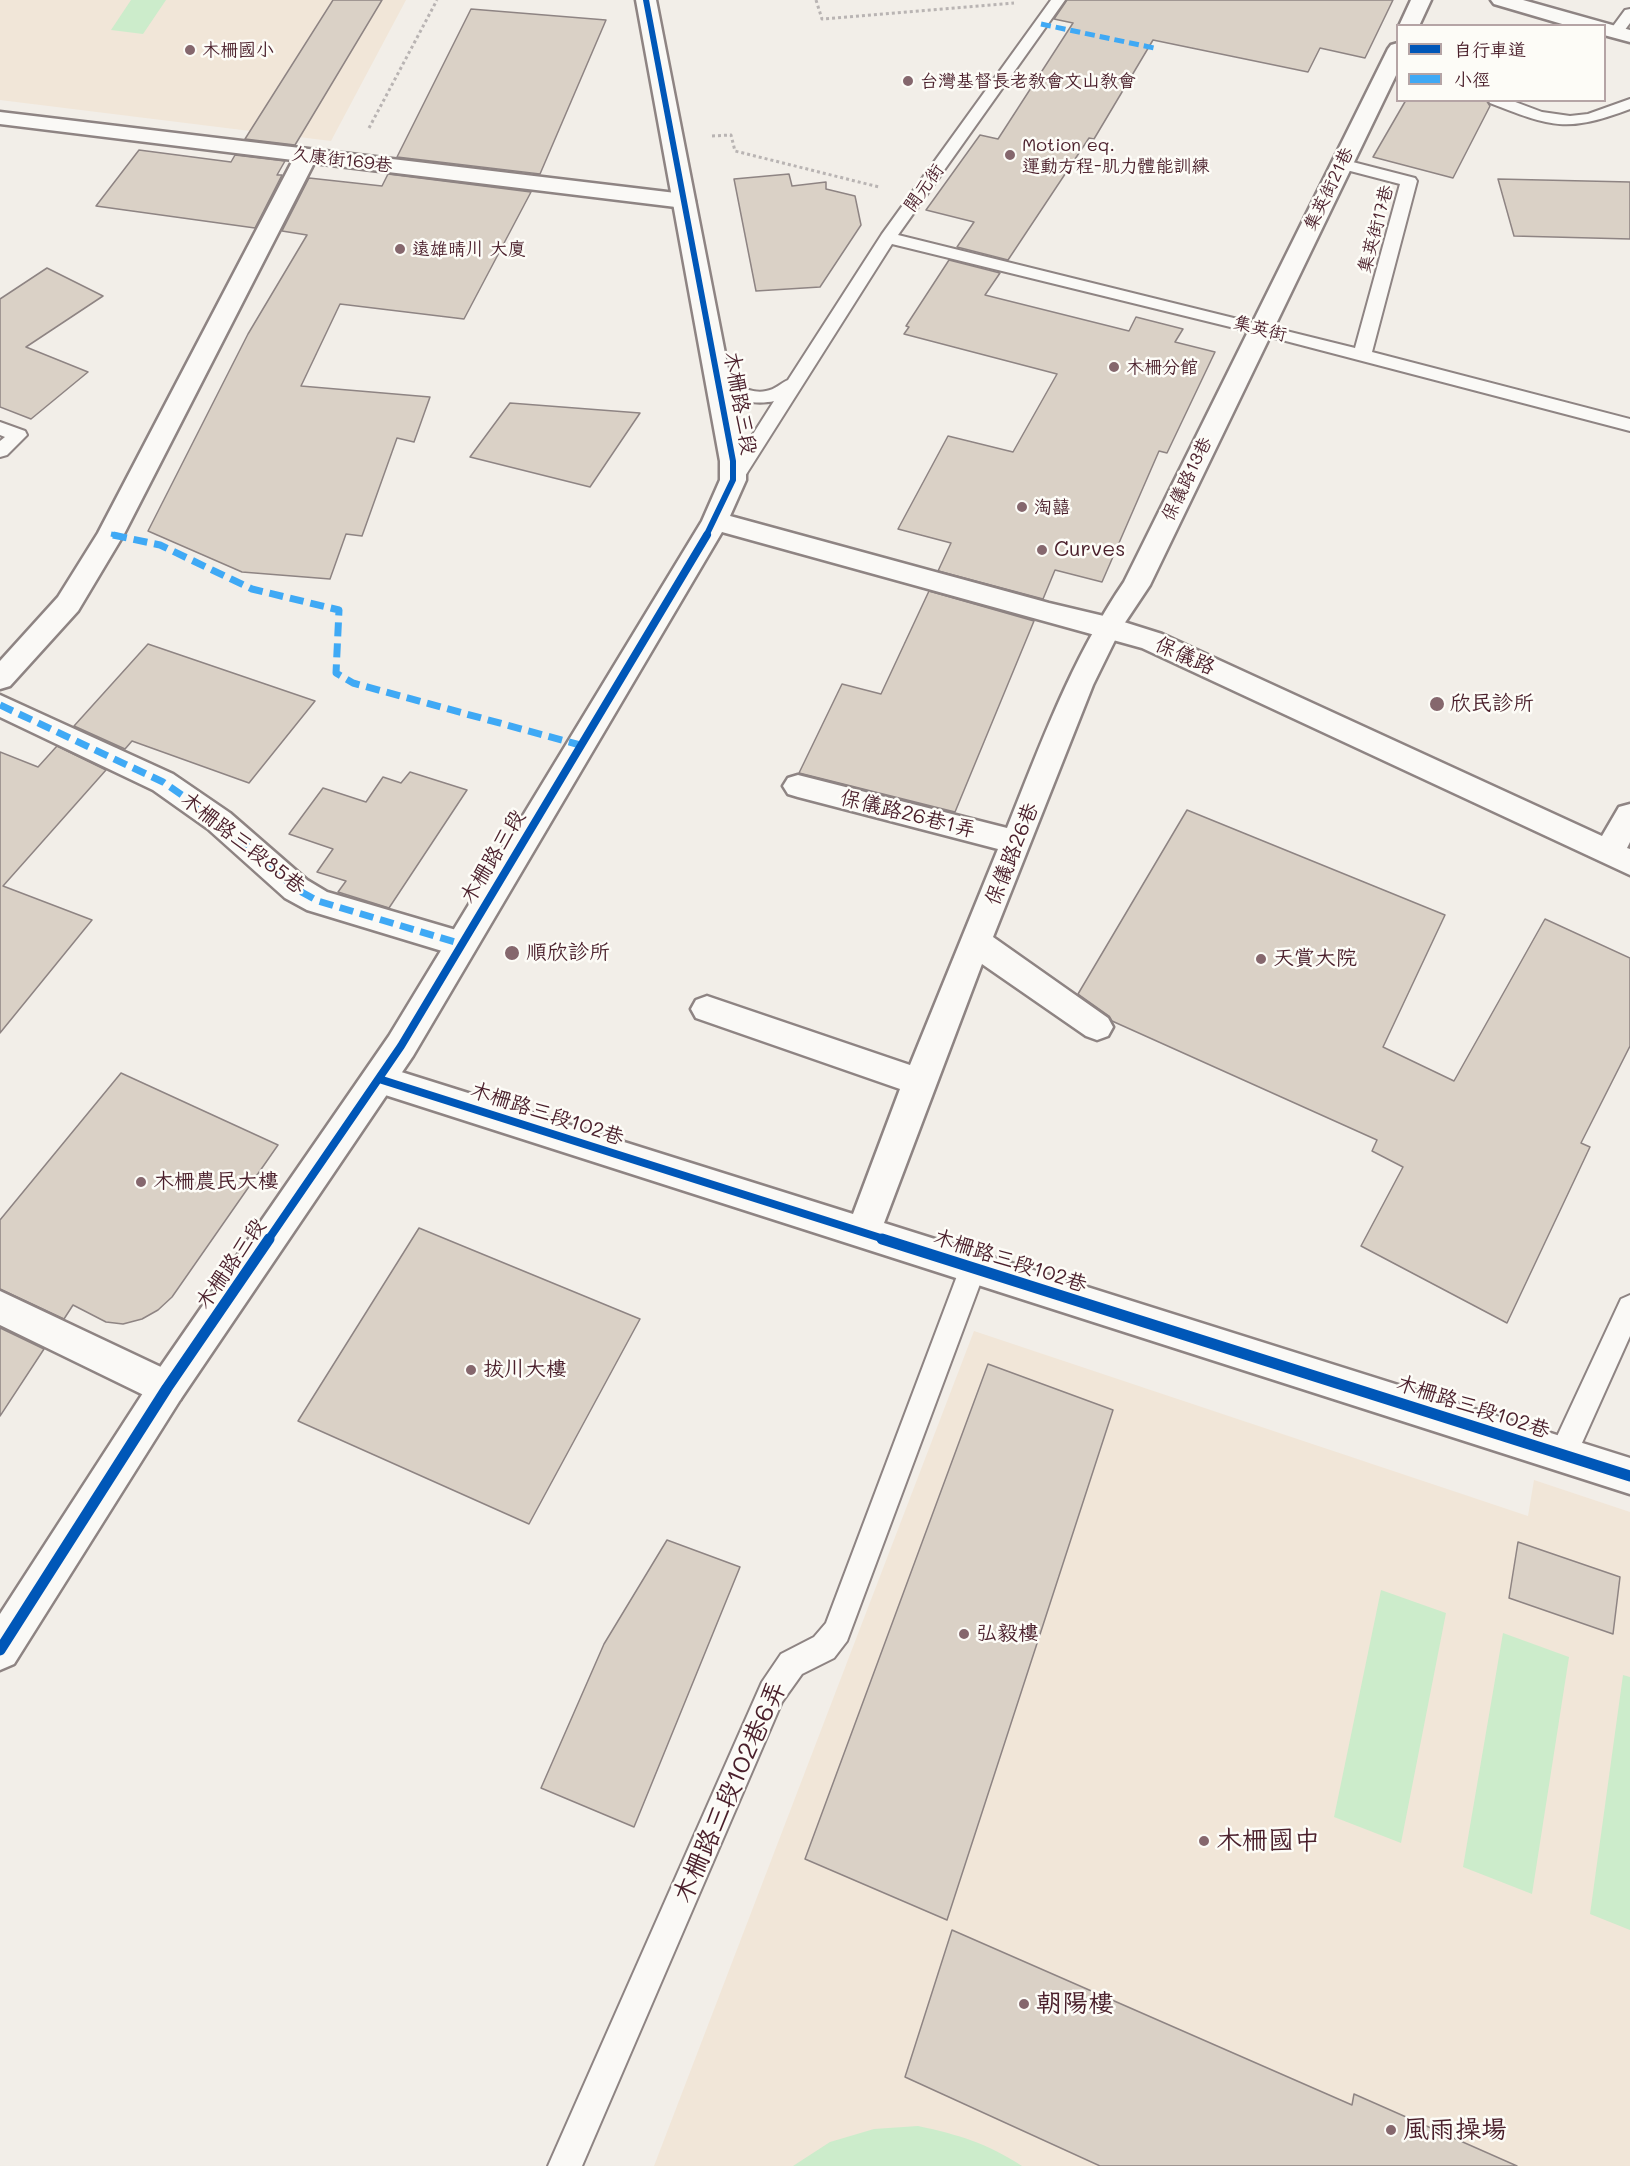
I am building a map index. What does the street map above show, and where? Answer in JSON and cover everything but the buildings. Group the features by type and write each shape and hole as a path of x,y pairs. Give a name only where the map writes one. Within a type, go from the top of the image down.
{"street":[{"name":"木柵路三段","path":"0,1650 168,1388 380,1079 715,521 733,480 733,461 646,0"},
{"path":"1410,24 1421,0"},
{"path":"1501,0 1586,24"},
{"name":"集英街21巷","path":"1261,329 1395,59"},
{"name":"久康街169巷","path":"0,118 684,201"},
{"path":"0,679 68,604 111,534 307,155"},
{"name":"保儀路13巷","path":"1108,627 1136,585 1261,329"},
{"name":"保儀路","path":"715,521 1049,614 1108,627 1152,641 1537,816 1619,858"},
{"name":"保儀路26巷","path":"863,1232 919,1082 977,943 1079,684 1108,627"},
{"name":"木柵路三段85巷","path":"0,705 163,782 219,821 296,889 318,901 462,944"},
{"name":"保儀路26巷1弄","path":"798,786 1017,842"},
{"path":"1619,858 1630,815"},
{"path":"977,943 1097,1027"},
{"path":"707,1009 919,1082"},
{"name":"木柵路三段102巷","path":"380,1079 1630,1476"},
{"path":"0,1307 168,1388"}],"lane":[{"name":"開元街","path":"733,480 888,238 1058,0"},
{"path":"1617,32 1630,13"},
{"path":"1500,102 1538,116 1562,121 1582,120 1630,104"},
{"name":"集英街17巷","path":"1341,164 1410,181 1362,355"},
{"name":"集英街","path":"888,238 1261,329 1630,425"},
{"name":"開元街","path":"719,388 756,398 769,398 781,394 797,381"},
{"path":"0,428 18,435 0,451"},
{"name":"木柵路三段102巷6弄","path":"565,2166 772,1692 783,1674 794,1663 827,1647 837,1631 973,1268"},
{"path":"1563,1454 1630,1307"}],"path":[{"path":"353,161 437,0"},
{"path":"816,0 822,19 1020,3"},
{"path":"985,0 987,5"},
{"path":"673,140 731,135 735,151 918,196"}],"shaded area":[{"name":"木柵國小","path":"0,0 406,0 331,141 0,100"},
{"name":"木柵國中","path":"974,1331 1528,1516 1534,1480 1630,1512 1630,2166 654,2166"}],"green space":[{"path":"131,0 166,0 143,34 111,30"},
{"path":"1381,1590 1446,1613 1401,1843 1334,1817"},
{"path":"1503,1633 1569,1657 1532,1894 1463,1867"},
{"path":"1623,1675 1630,1677 1630,1930 1590,1914"},
{"path":"918,2126 972,2141 1022,2166 793,2166 830,2142 874,2129"}],"marked path":[{"path":"1041,24 1154,48"},
{"path":"111,534 160,545 252,589 339,610 336,673 353,683 580,745"},
{"path":"0,705 163,782 219,821 296,889 318,901 462,944"}],"cycle path":[{"path":"0,1650 167,1388 401,1046 715,521 733,480 733,461 646,0"},
{"path":"379,1079 1630,1476"}],"place":[{"name":"木柵國小","path":"190,50"},
{"name":"台灣基督長老教會文山教會","path":"908,81"},
{"name":"Motion eq. 運動方程-肌力體能訓練","path":"1010,155"},
{"name":"遠雄晴川 大廈","path":"400,249"},
{"name":"木柵分館","path":"1114,367"},
{"name":"淘囍","path":"1022,507"},
{"name":"Curves","path":"1042,550"},
{"name":"欣民診所","path":"1437,704"},
{"name":"順欣診所","path":"512,953"},
{"name":"天賞大院","path":"1261,959"},
{"name":"木柵農民大樓","path":"141,1182"},
{"name":"拔川大樓","path":"471,1370"},
{"name":"弘毅樓","path":"964,1634"},
{"name":"木柵國中","path":"1204,1841"},
{"name":"朝陽樓","path":"1024,2004"},
{"name":"風雨操場","path":"1391,2130"}]}
